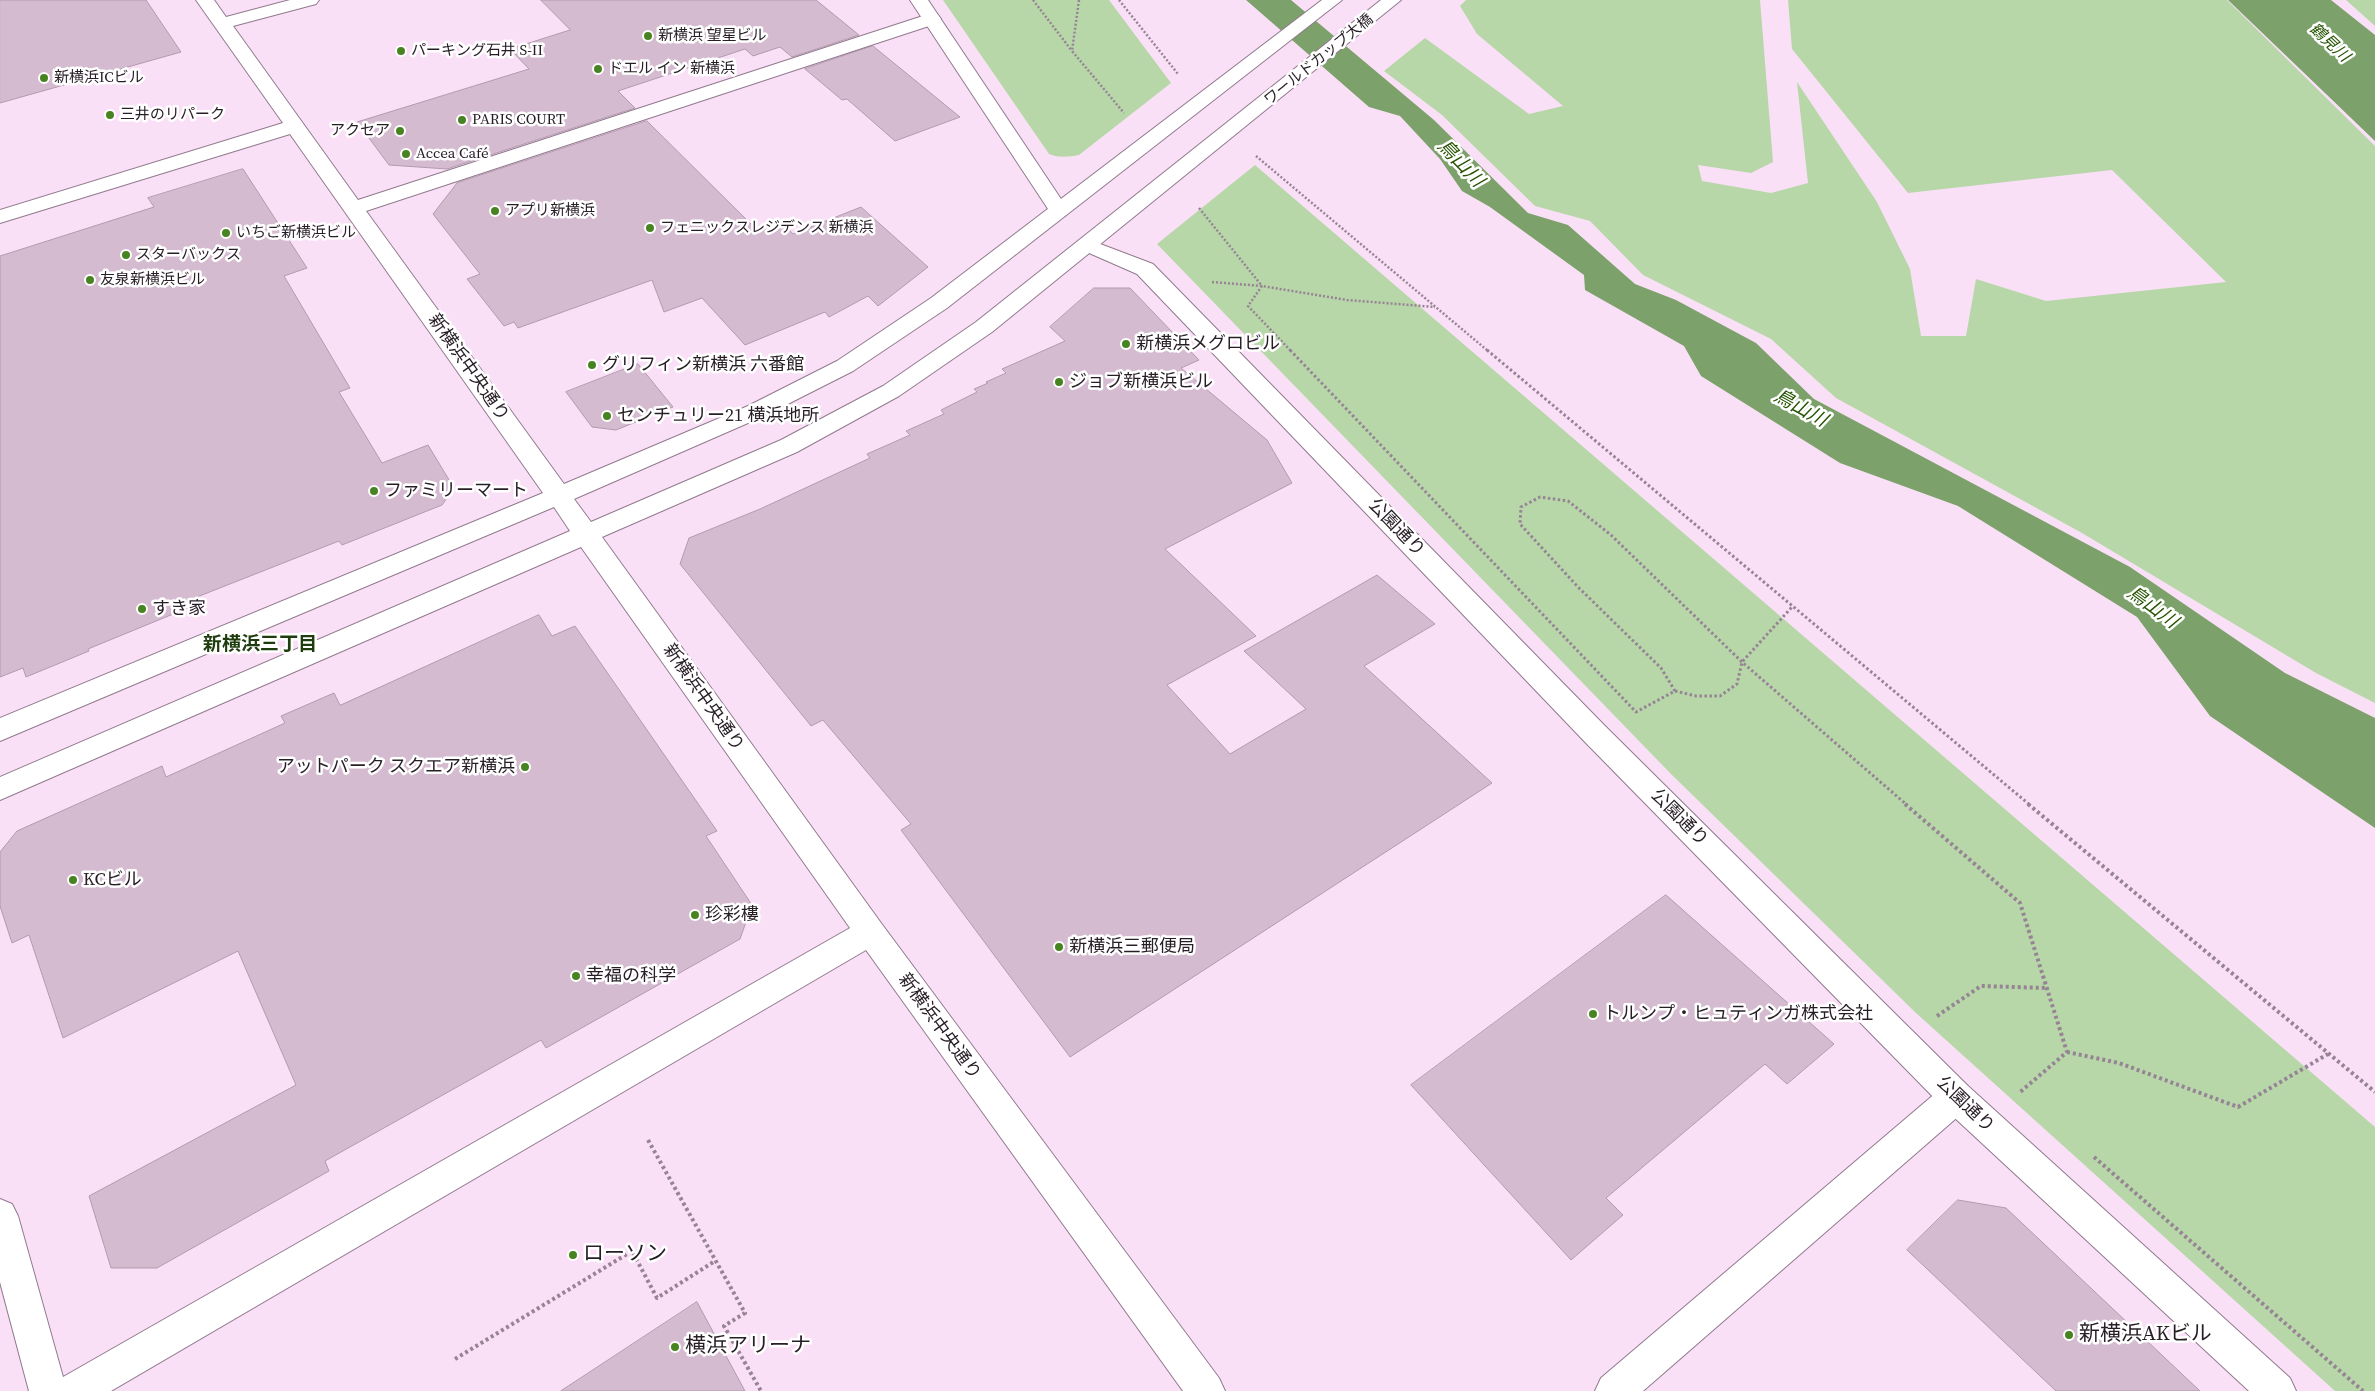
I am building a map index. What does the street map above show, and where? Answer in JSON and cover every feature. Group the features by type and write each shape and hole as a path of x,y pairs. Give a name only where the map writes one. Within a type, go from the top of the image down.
{"street":[{"name":"新横浜中央通り","path":"205,0 870,932 1206,1391"},
{"path":"222,24 310,0"},
{"path":"920,0 1059,211"},
{"path":"0,730 559,496 756,411 845,366 938,303 1219,90 1333,0"},
{"name":"ワールドカップ大橋","path":"0,789 789,446 892,391 984,327 1246,119 1392,0"},
{"path":"354,208 932,19"},
{"path":"0,217 295,126"},
{"name":"公園通り","path":"1087,245 1145,269 1588,726 1956,1098 2277,1391"},
{"path":"75,1391 870,932"},
{"path":"1614,1391 1956,1098"},
{"path":"0,1216 48,1391"}],"path":[{"path":"1033,0 1072,51 1124,113"},
{"path":"1072,51 1079,0"},
{"path":"1119,0 1180,78"},
{"path":"1257,157 1792,607 2375,1092"},
{"path":"1199,208 1262,286"},
{"path":"1203,281 1262,286 1346,300 1435,307"},
{"path":"1262,286 1248,306 1636,712 1675,690"},
{"path":"1792,607 1742,662 1737,684 1720,696 1696,696 1675,690 1661,668 1578,587 1520,524 1521,507 1540,497 1568,501 1611,535 1742,662 2020,904 2068,1052"},
{"path":"1930,1021 1981,986 2047,988"},
{"path":"2028,1099 2017,1093 2068,1052 2120,1062 2238,1107 2328,1054"},
{"path":"648,1140 745,1313 724,1326 761,1391"},
{"path":"2087,1151 2364,1391"},
{"path":"455,1359 632,1251 657,1298 715,1260"}],"shaded area":[{"path":"943,0 1109,0 1171,83 1079,155 1064,157 1049,154"},
{"path":"1466,0 1760,0 1773,162 1751,173 1698,165 1702,181 1771,193 1808,183 1797,82 1877,202 1910,269 1921,336 1966,336 1976,279 2046,301 2226,282 2112,170 1908,193 1792,49 1788,0 2227,0 2375,146 2375,703 2316,673 2082,533 1836,398 1771,339 1643,275 1590,221 1535,206 1442,115 1384,71 1425,38 1529,114 1563,106 1477,34 1460,6"},
{"path":"2346,0 2375,0 2375,26"},
{"path":"1255,165 2375,1127 2375,1391 2335,1391 1916,1013 1671,774 1157,244"}],"water":[{"name":"鳥山川","path":"1246,0 1291,0 1434,120 1528,213 1568,225 1635,284 1676,300 1756,343 1814,399 2130,567 2285,673 2375,718 2375,828 2210,716 2137,617 1958,506 1840,463 1701,376 1684,346 1585,290 1584,275 1490,207 1462,191 1440,159 1400,116 1369,107"},
{"name":"鶴見川","path":"2228,0 2331,0 2375,35 2375,141"}],"building":[{"name":"新横浜ICビル","path":"0,0 146,0 181,52 0,103"},
{"path":"541,0 816,0 859,35 792,57 780,47 753,56 745,49 618,91 635,108 447,169 389,165 357,122 529,69 510,49 570,30"},
{"path":"873,46 960,117 895,141 847,99 842,100 805,69"},
{"path":"647,121 759,232 783,223 793,234 861,207 928,267 878,306 868,296 829,317 825,312 745,345 702,298 664,312 652,280 518,328 514,322 504,326 467,279 480,274 433,214 457,183"},
{"path":"243,169 307,268 284,276 350,388 339,392 382,463 428,445 454,488 442,505 342,545 339,541 197,597 200,603 88,649 89,651 26,677 23,668 0,677 0,256 154,207 148,198"},
{"path":"1094,288 1130,288 1199,360 1181,368 1267,440 1292,483 1165,549 1256,636 1167,685 1230,754 1306,709 1244,651 1377,575 1435,624 1364,666 1492,783 1070,1057 901,830 911,824 823,720 811,726 680,564 689,538 760,509 870,458 867,454 910,435 906,431 944,414 941,410 977,392 974,389 1006,373 1002,369 1065,341 1050,327"},
{"path":"638,364 673,407 616,430 592,427 566,392"},
{"path":"539,615 552,636 575,626 717,831 706,836 752,905 740,939 546,1048 541,1040 325,1161 329,1171 157,1268 111,1268 89,1196 296,1085 238,951 63,1038 29,935 12,943 0,906 0,852 17,831 162,766 166,777 285,723 281,716 334,693 340,705"},
{"path":"1666,895 1834,1044 1787,1084 1765,1064 1606,1198 1623,1215 1571,1260 1411,1085"},
{"name":"新横浜AKビル","path":"1958,1200 2006,1208 2200,1391 2056,1391 1907,1250"},
{"name":"横浜アリーナ","path":"697,1302 745,1391 561,1391"}],"place":[{"name":"新横浜 望星ビル","path":"648,36"},
{"name":"パーキング石井 S-II","path":"401,51"},
{"name":"ドエル イン 新横浜","path":"598,69"},
{"name":"新横浜ICビル","path":"44,78"},
{"name":"三井のリパーク","path":"110,115"},
{"name":"PARIS COURT","path":"462,120"},
{"name":"アクセア","path":"400,131"},
{"name":"Accea Café","path":"406,154"},
{"name":"アプリ新横浜","path":"495,211"},
{"name":"フェニックスレジデンス 新横浜","path":"650,228"},
{"name":"いちご新横浜ビル","path":"226,233"},
{"name":"スターバックス","path":"126,255"},
{"name":"友泉新横浜ビル","path":"90,280"},
{"name":"新横浜メグロビル","path":"1126,344"},
{"name":"グリフィン新横浜 六番館","path":"592,365"},
{"name":"ジョブ新横浜ビル","path":"1059,382"},
{"name":"センチュリー21 横浜地所","path":"607,416"},
{"name":"ファミリーマート","path":"374,491"},
{"name":"すき家","path":"142,609"},
{"name":"アットパーク スクエア新横浜","path":"525,767"},
{"name":"KCビル","path":"73,880"},
{"name":"珍彩樓","path":"695,915"},
{"name":"新横浜三郵便局","path":"1059,947"},
{"name":"幸福の科学","path":"576,976"},
{"name":"トルンプ・ヒュティンガ株式会社","path":"1593,1014"},
{"name":"ローソン","path":"573,1255"},
{"name":"新横浜AKビル","path":"2069,1335"},
{"name":"横浜アリーナ","path":"675,1347"}],"district":[{"name":"新横浜三丁目","path":"260,645"}]}
